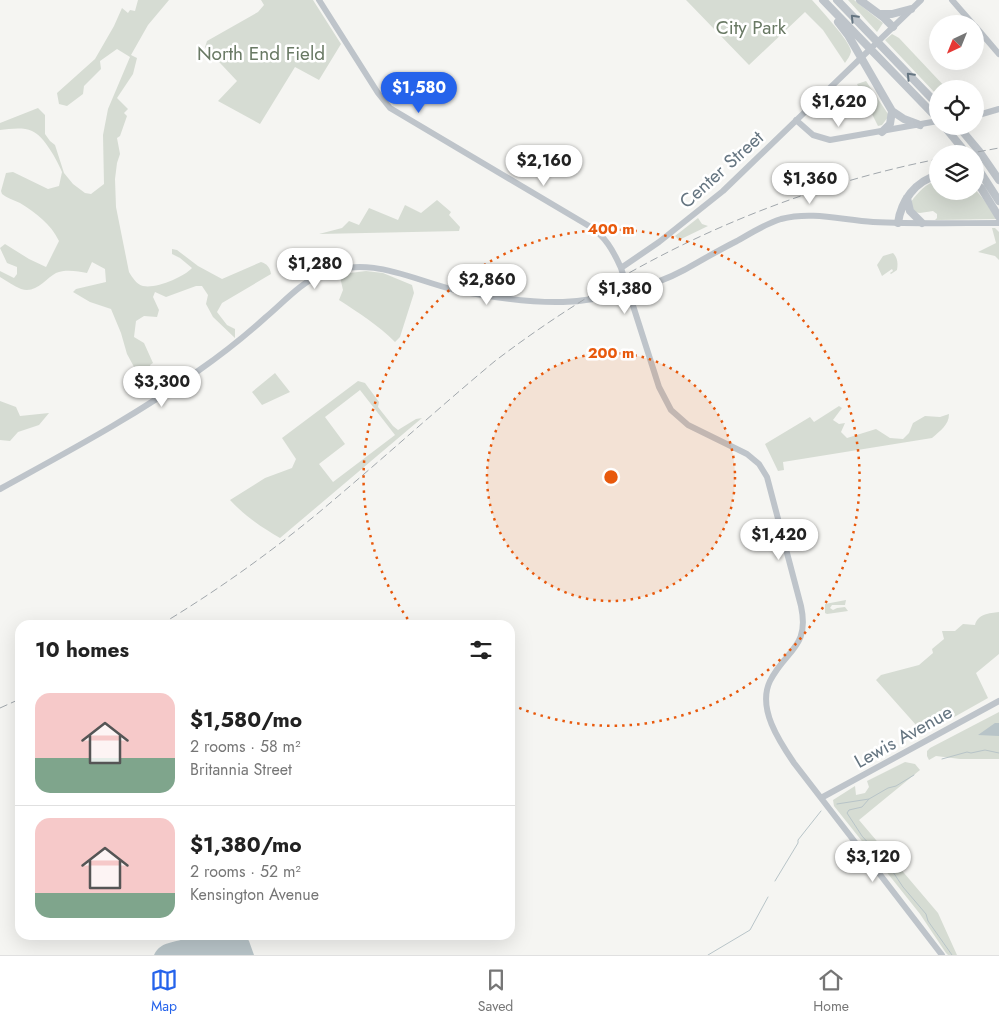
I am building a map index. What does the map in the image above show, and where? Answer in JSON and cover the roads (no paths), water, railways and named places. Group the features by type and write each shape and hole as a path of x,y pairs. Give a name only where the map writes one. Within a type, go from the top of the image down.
{"highway":[{"path":"837,0 929,95"},
{"path":"860,0 893,27"},
{"path":"825,3 929,111"},
{"path":"825,3 892,111 904,120 920,125"},
{"path":"877,12 890,15 911,9"},
{"path":"882,132 891,123 892,111"},
{"path":"951,135 960,145"},
{"path":"965,135 999,180"},
{"path":"984,178 999,201"},
{"path":"898,223 907,197 920,183 929,179"},
{"path":"984,193 999,217"},
{"path":"907,197 910,212 922,223"}],"main road":[{"path":"319,0 378,93 390,108 596,230 612,249 621,268 659,387 671,410 688,425 740,450 754,459 763,470 770,484 804,622 799,643 771,680 766,693 767,708 773,727 783,746 821,798 942,955"},
{"name":"Center Street","path":"621,268 709,203 921,0"},
{"path":"952,0 965,15"},
{"path":"984,37 999,54"},
{"path":"984,113 999,109"},
{"path":"796,120 810,133 825,140 842,139 929,122"},
{"path":"0,489 90,439 164,394 232,346 299,288 314,278 330,271 377,267 470,293 535,302 566,302 597,298 674,275 764,226 782,219 810,215 866,222 999,223"},
{"name":"Lewis Avenue","path":"821,798 999,701"}],"waterway":[{"path":"942,759 967,752 985,750 999,753"},
{"path":"837,804 869,799 914,775"},
{"path":"869,799 862,807 849,810 847,813 862,836 889,866 903,887 926,914 928,921 952,955"},
{"path":"775,881 798,840 821,811"},
{"path":"708,955 750,930 768,897"}],"railway":[{"path":"984,151 999,148"},
{"path":"168,620 221,586 279,544 317,514 495,361 597,291 650,261 704,234 760,211 818,190 877,173 929,161"},
{"path":"0,708 15,701"}],"park label":[{"name":"City Park","path":"751,27"},
{"name":"North End Field","path":"261,53"}]}
